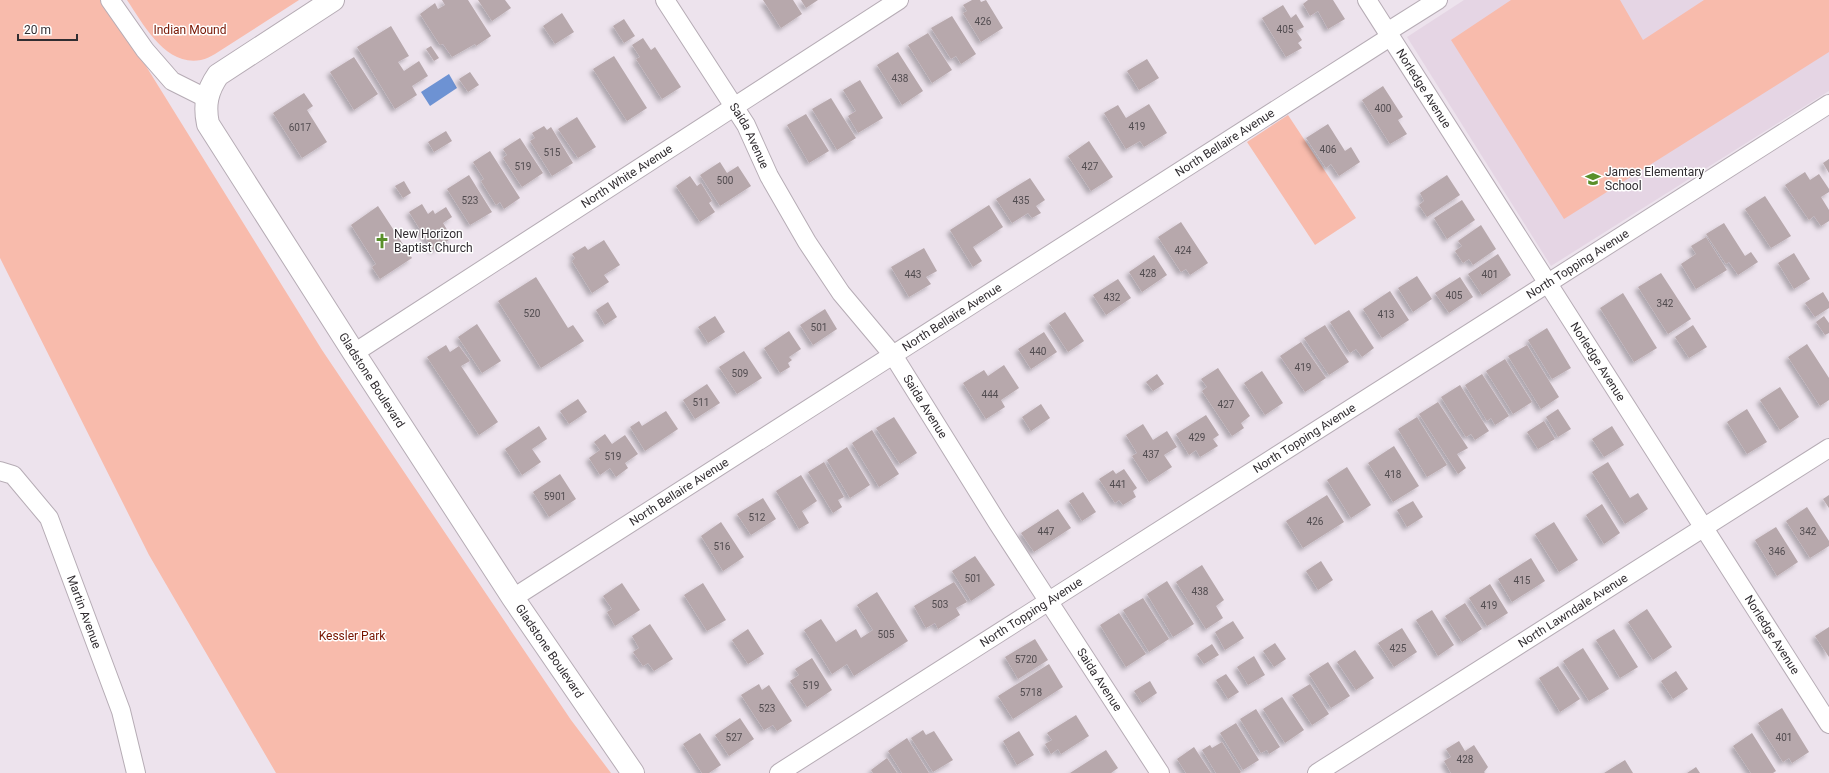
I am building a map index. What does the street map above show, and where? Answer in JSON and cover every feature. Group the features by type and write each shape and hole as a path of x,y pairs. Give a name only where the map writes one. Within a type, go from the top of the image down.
{"street":[{"path":"110,0 145,50 172,81 206,98 218,75 333,0"},
{"name":"Saida Avenue","path":"666,0 748,129 769,176 807,242 841,293 893,355 997,522 1050,601 1160,773"},
{"name":"North White Avenue","path":"354,353 899,0"},
{"name":"Norledge Avenue","path":"1367,0 1829,724"},
{"name":"North Bellaire Avenue","path":"513,598 893,355 1389,34 1438,0"},
{"name":"Gladstone Boulevard","path":"206,98 205,111 208,124 214,136 513,598 633,773"},
{"name":"North Topping Avenue","path":"779,773 1829,104"},
{"name":"North Lawndale Avenue","path":"1316,773 1829,448"},
{"name":"Martin Avenue","path":"0,471 13,475 49,518 120,711 136,773"}],"shaded area":[{"name":"James Elementary School","path":"1464,0 1829,0 1829,91 1551,266 1407,37"}],"green space":[{"name":"Kessler Park","path":"0,0 105,0 322,350 571,720 611,773 276,773 149,555 0,258"},
{"name":"Indian Mound","path":"127,0 299,0 215,54 201,60 188,60 177,57 157,42"},
{"name":"James Elementary School","path":"1511,0 1620,0 1643,40 1704,0 1829,0 1829,52 1564,219 1451,40"},
{"path":"1288,115 1356,218 1315,245 1247,142"}],"water":[{"path":"449,74 457,88 430,106 421,92"}],"building":[{"path":"442,0 468,0 491,36 476,46 475,44 452,57 443,44 440,45 420,14 435,3 438,9 445,5"},
{"path":"478,0 505,0 511,8 492,21"},
{"path":"763,0 793,0 802,14 781,28"},
{"path":"801,0 818,0 806,8"},
{"path":"972,0 980,0 981,2 986,0 1003,28 981,42 963,13 967,11 963,5"},
{"path":"1308,0 1333,0 1345,19 1328,29 1318,11 1310,16 1303,4"},
{"path":"1283,5 1291,18 1296,14 1304,27 1296,31 1302,40 1298,43 1302,48 1286,57 1262,18"},
{"path":"562,13 574,32 555,44 543,26"},
{"path":"952,16 976,54 961,64 956,56 951,59 931,28"},
{"path":"624,19 635,36 624,43 613,26"},
{"path":"391,26 409,56 398,62 404,71 419,61 428,76 412,86 417,95 395,109 357,47"},
{"path":"928,33 952,70 932,83 908,45"},
{"path":"643,38 651,50 655,47 681,87 662,99 636,59 640,57 632,45"},
{"path":"431,46 439,58 434,61 426,49"},
{"path":"898,52 923,91 902,105 877,65"},
{"path":"614,56 647,108 627,121 593,69"},
{"path":"354,57 378,94 354,110 330,72"},
{"path":"1147,59 1159,78 1139,90 1127,71"},
{"path":"470,72 479,85 468,92 459,79"},
{"path":"860,80 883,118 858,133 848,116 856,111 843,90"},
{"path":"1383,86 1403,117 1398,120 1407,134 1390,144 1362,100"},
{"path":"304,93 313,106 307,110 327,142 302,158 273,113"},
{"path":"831,98 856,138 837,150 812,109"},
{"path":"1149,104 1167,133 1144,147 1140,141 1126,149 1104,113 1118,105 1126,118"},
{"path":"806,114 829,151 809,163 787,125"},
{"path":"577,117 596,147 578,158 558,129"},
{"path":"1328,124 1345,151 1351,147 1360,162 1339,176 1331,164 1326,168 1306,138"},
{"path":"544,126 547,130 551,127 573,163 552,176 530,141 535,138 532,133"},
{"path":"446,131 452,141 434,152 428,142"},
{"path":"520,138 543,173 522,187 503,158 507,155 503,149"},
{"path":"1089,141 1113,177 1091,191 1068,156"},
{"path":"490,151 520,198 504,209 500,202 496,205 481,181 484,179 473,162"},
{"path":"1829,159 1829,173 1823,163"},
{"path":"720,162 727,173 738,166 751,186 720,206 700,175"},
{"path":"1805,172 1810,180 1819,174 1829,189 1829,192 1821,197 1829,210 1829,221 1821,226 1814,216 1809,220 1785,185"},
{"path":"469,175 492,212 470,225 447,189"},
{"path":"1447,175 1460,195 1427,217 1419,205 1424,201 1420,193"},
{"path":"690,176 697,186 701,183 712,201 709,203 715,212 700,222 676,186"},
{"path":"1030,178 1045,200 1036,206 1041,213 1032,218 1028,213 1012,223 996,199"},
{"path":"404,181 411,193 403,198 395,186"},
{"path":"1765,196 1791,236 1771,248 1745,209"},
{"path":"1462,200 1475,220 1447,239 1434,218"},
{"path":"422,204 428,214 433,210 435,214 446,207 452,217 443,223 452,238 433,250 409,212"},
{"path":"989,205 1003,227 973,247 982,261 973,267 950,230"},
{"name":"New Horizon Baptist Church","path":"378,206 412,258 380,279 372,267 376,264 351,225"},
{"path":"1181,222 1208,263 1190,275 1186,269 1181,272 1158,237"},
{"path":"1724,223 1745,256 1751,252 1758,262 1738,275 1729,262 1726,264 1706,234"},
{"path":"1481,225 1496,249 1473,265 1469,259 1463,263 1455,251 1462,246 1458,241"},
{"path":"1706,237 1727,270 1696,289 1681,264 1696,254 1691,246"},
{"path":"604,240 620,265 604,275 609,282 592,293 572,261 575,258 572,254 585,246 588,250"},
{"path":"924,248 937,271 926,277 931,284 909,297 891,267"},
{"path":"1794,253 1810,279 1794,289 1778,263"},
{"path":"1498,254 1511,275 1482,295 1468,274"},
{"path":"1154,255 1167,275 1142,292 1129,272"},
{"path":"1661,273 1691,319 1668,334 1638,287"},
{"path":"1417,276 1432,299 1413,312 1398,288"},
{"path":"536,277 568,328 573,325 584,341 541,368 498,301"},
{"path":"1460,277 1473,297 1449,313 1435,293"},
{"path":"1118,279 1131,298 1106,315 1093,295"},
{"path":"1390,291 1409,320 1382,338 1363,309"},
{"path":"1823,292 1829,302 1829,308 1815,317 1805,303"},
{"path":"1623,293 1657,348 1634,362 1600,308"},
{"path":"608,302 617,317 605,325 596,310"},
{"path":"825,309 837,329 813,345 800,325"},
{"path":"1349,310 1374,348 1362,357 1356,349 1350,353 1330,322"},
{"path":"1065,312 1084,341 1068,352 1049,323"},
{"path":"715,316 725,332 708,343 698,327"},
{"path":"1824,316 1829,323 1829,333 1825,335 1816,322"},
{"path":"477,324 501,361 482,373 458,337"},
{"path":"1325,325 1349,362 1329,375 1304,338"},
{"path":"1693,325 1707,347 1689,358 1675,337"},
{"path":"1547,328 1571,368 1552,379 1528,340"},
{"path":"789,331 801,349 789,357 792,360 788,363 790,367 780,373 764,348"},
{"path":"1044,332 1057,352 1031,369 1018,349"},
{"path":"1301,342 1326,378 1305,392 1280,356"},
{"path":"1807,344 1829,378 1829,400 1820,406 1788,357"},
{"path":"446,345 450,352 459,346 470,361 461,366 498,422 479,435 427,357"},
{"path":"1527,345 1559,397 1541,409 1508,356"},
{"path":"744,351 762,378 737,394 719,367"},
{"path":"1505,359 1532,402 1513,414 1486,371"},
{"path":"1004,365 1019,388 1001,400 1005,407 986,419 963,383 984,370 988,376"},
{"path":"1218,368 1250,416 1241,423 1244,428 1232,436 1202,391 1207,387 1201,379"},
{"path":"1262,371 1283,403 1265,415 1244,383"},
{"path":"1157,374 1164,384 1153,391 1146,382"},
{"path":"1482,374 1509,416 1495,425 1491,418 1487,421 1465,385"},
{"path":"707,384 720,403 695,419 683,400"},
{"path":"1460,385 1489,431 1475,440 1471,434 1466,437 1441,397"},
{"path":"1780,387 1799,417 1780,430 1760,400"},
{"path":"578,399 587,412 569,424 560,411"},
{"path":"1438,402 1468,448 1457,454 1466,468 1458,474 1419,414"},
{"path":"1041,404 1050,418 1031,431 1022,417"},
{"path":"1558,409 1571,429 1558,437 1546,417"},
{"path":"1747,409 1767,442 1747,454 1727,422"},
{"path":"666,411 678,429 645,451 630,427 639,421 642,426"},
{"path":"1206,415 1219,435 1213,439 1218,446 1200,457 1196,450 1189,455 1176,434"},
{"path":"894,417 917,453 900,464 876,428"},
{"path":"1417,417 1447,465 1427,477 1398,429"},
{"path":"1544,421 1555,439 1538,449 1527,432"},
{"path":"1143,424 1153,440 1167,431 1177,447 1164,455 1172,467 1149,482 1132,456 1137,453 1126,435"},
{"path":"539,426 547,439 532,449 541,462 522,475 505,449"},
{"path":"1612,426 1624,445 1604,457 1592,439"},
{"path":"872,430 899,474 879,487 852,443"},
{"path":"605,434 612,444 625,435 638,454 625,463 628,468 616,477 610,468 600,475 589,458 600,450 594,442"},
{"path":"1394,446 1419,486 1393,502 1368,463"},
{"path":"847,447 870,485 850,498 827,460"},
{"path":"824,462 844,497 838,500 842,507 833,513 808,472"},
{"path":"1608,462 1630,498 1638,493 1648,509 1625,524 1592,472"},
{"path":"1347,467 1371,505 1351,518 1327,480"},
{"path":"1124,469 1137,488 1133,491 1136,497 1123,505 1119,500 1115,503 1099,479 1113,470 1116,474"},
{"path":"560,474 576,499 549,517 533,492"},
{"path":"801,475 817,501 802,511 809,523 799,529 776,491"},
{"path":"1083,492 1096,512 1082,521 1069,501"},
{"path":"1327,495 1344,522 1303,548 1286,521"},
{"path":"1829,495 1829,508 1823,499"},
{"path":"763,498 776,519 751,535 737,514"},
{"path":"1413,501 1423,517 1407,527 1397,510"},
{"path":"1602,504 1620,533 1604,544 1586,515"},
{"path":"1807,507 1829,541 1829,546 1810,558 1786,521"},
{"path":"1058,509 1071,528 1034,552 1021,533"},
{"path":"721,522 744,557 723,571 701,536"},
{"path":"1554,522 1578,560 1559,572 1535,534"},
{"path":"1776,527 1798,562 1777,576 1755,540"},
{"path":"975,556 995,585 971,601 952,571"},
{"path":"1531,558 1545,581 1512,602 1498,579"},
{"path":"1321,561 1333,580 1318,590 1306,571"},
{"path":"1202,565 1224,600 1216,606 1223,618 1206,629 1176,582"},
{"path":"1167,581 1194,624 1173,637 1147,594"},
{"path":"954,582 967,602 956,608 960,615 938,629 935,623 926,628 914,606"},
{"path":"622,583 640,610 615,626 607,612 612,609 603,596"},
{"path":"703,583 726,620 707,631 684,595"},
{"path":"1490,584 1508,613 1487,626 1469,598"},
{"path":"877,592 908,641 854,676 847,664 832,674 804,630 821,619 836,642 856,629 861,638 873,630 857,605"},
{"path":"1143,598 1169,639 1149,652 1123,610"},
{"path":"1465,603 1482,629 1462,642 1445,616"},
{"path":"1647,609 1672,647 1653,660 1628,622"},
{"path":"1432,610 1454,645 1438,656 1416,620"},
{"path":"1119,613 1146,654 1126,667 1100,625"},
{"path":"1233,621 1244,638 1225,650 1215,632"},
{"path":"650,624 673,659 654,671 648,663 643,666 633,652 639,648 632,636"},
{"path":"1829,627 1829,657 1815,636"},
{"path":"1402,628 1417,652 1394,667 1378,643"},
{"path":"748,629 764,654 748,664 732,640"},
{"path":"1614,629 1638,667 1620,678 1596,640"},
{"path":"1035,639 1048,660 1018,679 1005,657"},
{"path":"1275,643 1286,659 1274,667 1263,651"},
{"path":"1212,644 1219,655 1204,664 1197,654"},
{"path":"1583,648 1609,689 1589,701 1563,661"},
{"path":"1355,650 1374,678 1356,690 1337,662"},
{"path":"1254,656 1265,675 1248,685 1237,667"},
{"path":"812,658 832,690 807,707 790,681 799,675 795,669"},
{"path":"1328,662 1350,696 1331,708 1309,674"},
{"path":"1049,664 1063,687 1013,719 998,696"},
{"path":"1558,666 1580,699 1560,712 1539,678"},
{"path":"1676,671 1688,689 1673,699 1661,681"},
{"path":"1226,674 1239,692 1228,699 1216,680"},
{"path":"1150,681 1157,693 1142,703 1134,691"},
{"path":"759,684 762,690 769,685 792,721 777,731 773,725 764,730 741,695"},
{"path":"1310,684 1329,714 1312,725 1292,695"},
{"path":"1282,697 1304,730 1285,743 1263,709"},
{"path":"1782,708 1809,752 1792,763 1789,758 1783,762 1758,723"},
{"path":"1256,709 1280,747 1269,754 1267,750 1261,753 1240,719"},
{"path":"1076,715 1089,736 1061,754 1058,749 1051,754 1045,744 1052,740 1047,733"},
{"path":"740,718 754,739 729,756 715,735"},
{"path":"1236,723 1259,760 1243,770 1220,733"},
{"path":"923,730 926,735 934,731 953,760 933,772 911,738"},
{"path":"1019,731 1034,755 1017,765 1003,741"},
{"path":"700,733 721,765 709,773 702,773 683,744"},
{"path":"1752,733 1776,771 1773,773 1751,773 1733,746"},
{"path":"907,738 929,773 902,773 888,751"},
{"path":"1459,741 1465,751 1474,745 1488,767 1484,772 1485,773 1451,773 1444,761 1451,757 1446,749"},
{"path":"1222,742 1241,772 1240,773 1216,773 1202,750 1210,745 1212,748"},
{"path":"1194,747 1211,773 1186,773 1177,759"},
{"path":"1106,750 1118,768 1111,773 1070,773"},
{"path":"887,758 897,773 873,773 871,770"},
{"path":"1625,760 1633,773 1604,773"},
{"path":"1696,767 1700,773 1687,773"}],"place":[{"name":"James Elementary School","path":"1593,179"},
{"name":"New Horizon Baptist Church","path":"382,241"}]}
